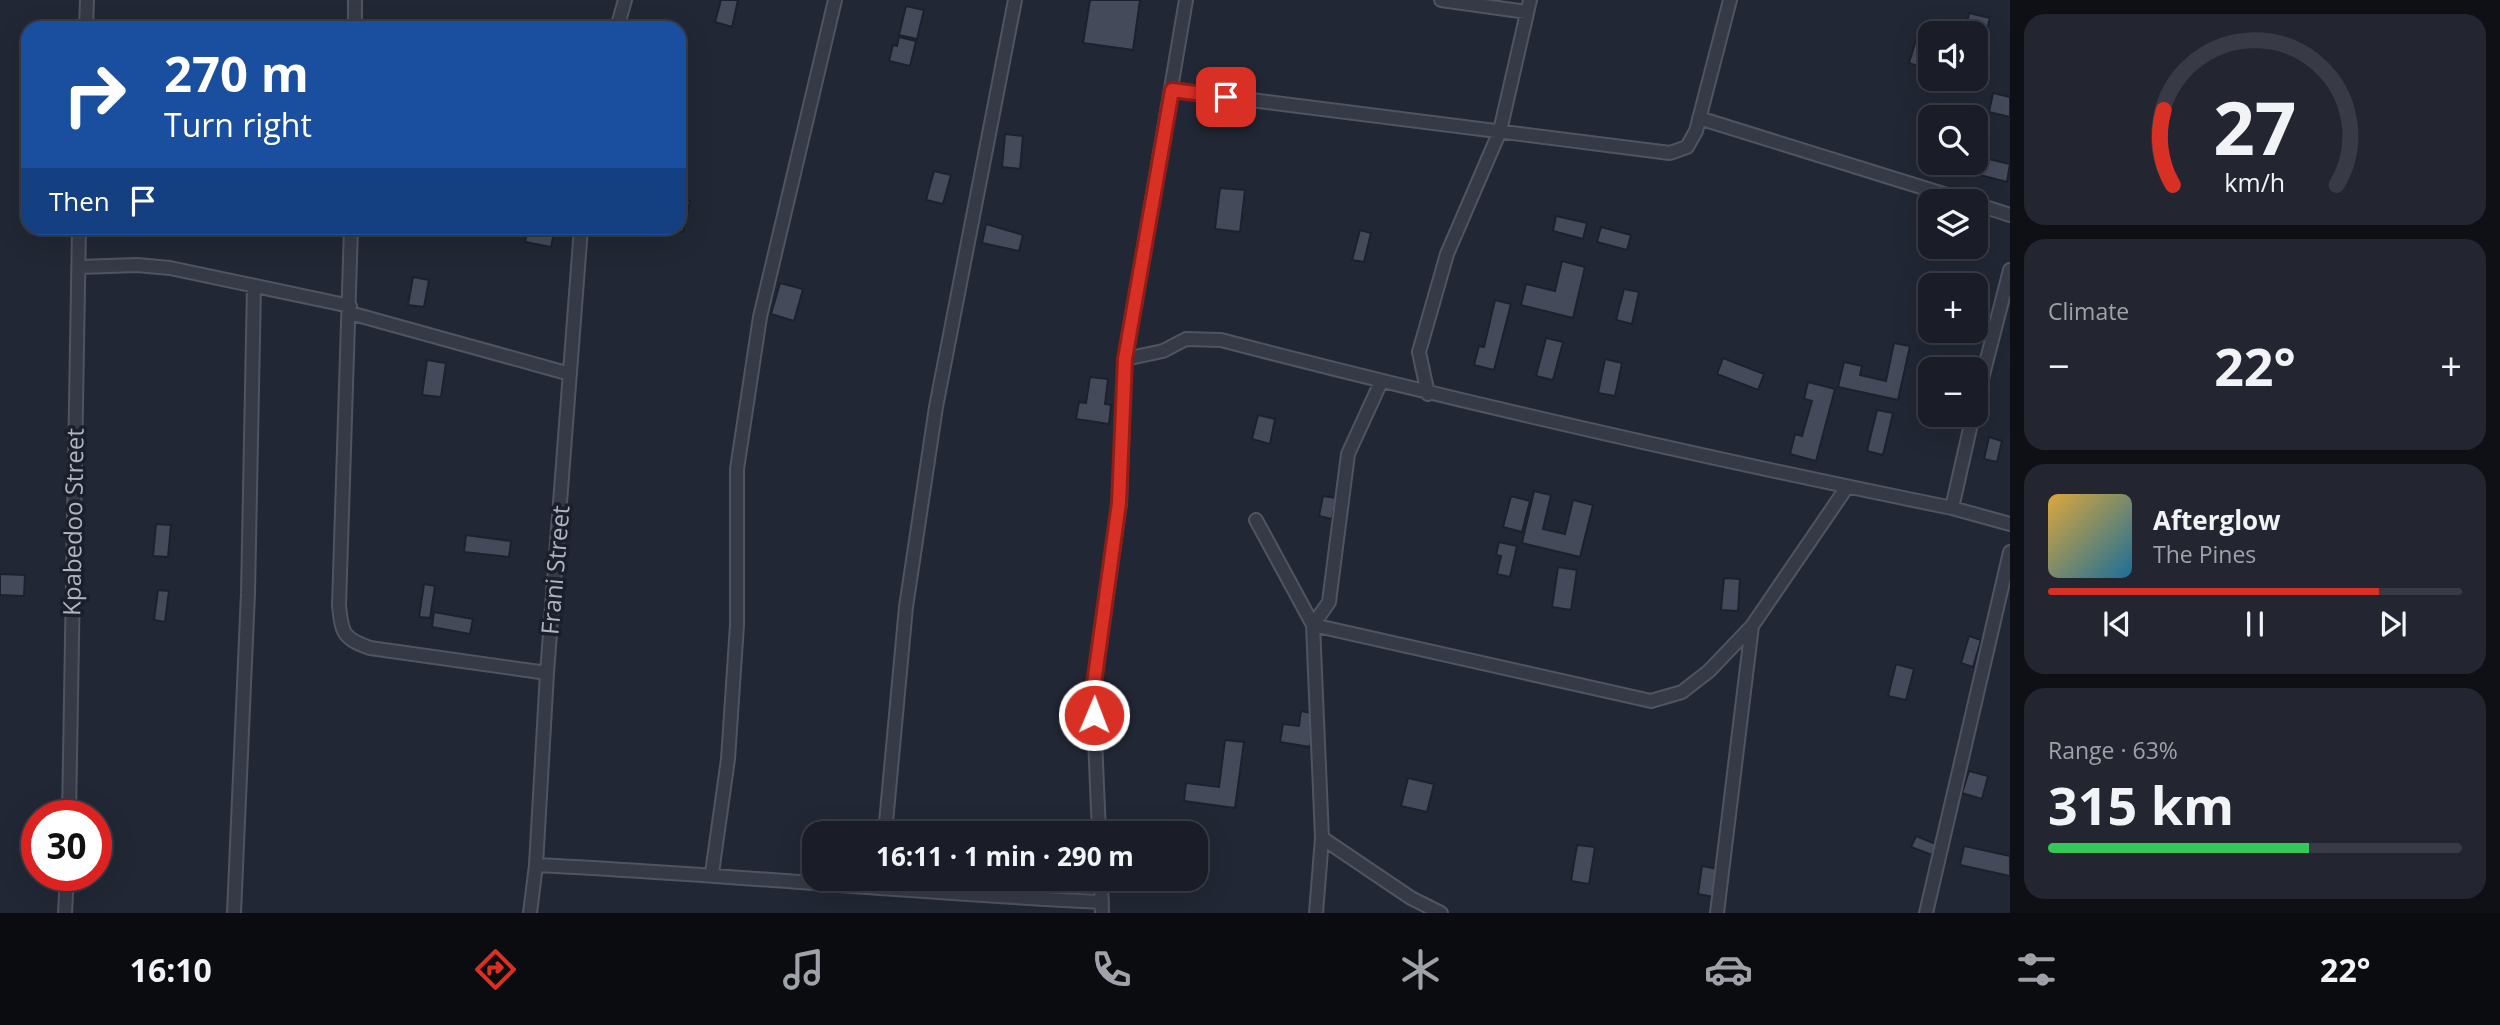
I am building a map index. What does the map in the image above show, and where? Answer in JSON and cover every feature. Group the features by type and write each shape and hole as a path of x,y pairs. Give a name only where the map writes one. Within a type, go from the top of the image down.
{"street":[{"path":"86,21 87,0"},
{"path":"355,0 355,21"},
{"path":"619,21 625,0"},
{"path":"712,873 728,760 737,625 737,469 760,317 835,0"},
{"path":"886,821 906,607 936,407 1015,0"},
{"path":"1098,821 1093,691 1119,503 1125,359 1186,0"},
{"path":"1428,394 1419,352 1447,254 1500,131 1528,6 1441,0"},
{"path":"1172,90 1670,153 1687,147 1699,118 1730,0"},
{"path":"1699,118 1927,189"},
{"path":"1988,208 2010,215"},
{"name":"Kpabedoo Street","path":"69,800 79,235"},
{"path":"351,235 339,606 342,629 350,641 370,648 547,673"},
{"name":"Frani Street","path":"530,913 536,865 547,673 580,235"},
{"path":"79,267 137,265 254,286 350,310 570,374"},
{"path":"1988,362 2006,303 2010,270"},
{"path":"234,913 247,593 254,286"},
{"path":"1125,359 1163,351 1186,339 1203,337 1428,394 1952,508 2010,524"},
{"path":"1312,625 1326,610 1331,592 1348,454 1381,382"},
{"path":"1952,508 1970,427"},
{"path":"1312,625 1651,701 1682,692 1709,671 1752,626 1847,487"},
{"path":"1256,520 1312,625 1322,838 1316,913"},
{"path":"1926,913 2010,552"},
{"path":"1717,913 1752,626"},
{"path":"1322,838 1411,898 1441,913"},
{"path":"536,865 802,878"},
{"path":"65,913 66,891"},
{"path":"951,891 1102,908"}],"building":[{"path":"721,0 738,0 732,27 715,22"},
{"path":"1090,0 1140,0 1133,50 1083,43"},
{"path":"906,6 924,10 917,39 899,35"},
{"path":"1969,13 1990,18 1988,25 1988,21 1968,21"},
{"path":"1918,33 1918,66 1909,63"},
{"path":"899,37 916,41 910,66 889,61 893,45 897,46"},
{"path":"1993,93 2010,97 2010,117 1989,112"},
{"path":"1005,134 1023,136 1020,169 1002,167"},
{"path":"1988,159 2010,164 2007,182 1980,175 1988,175"},
{"path":"934,171 951,175 943,204 926,200"},
{"path":"1220,188 1245,190 1240,232 1215,229"},
{"path":"686,200 690,201 686,219"},
{"path":"1556,216 1587,223 1583,239 1553,231"},
{"path":"986,224 1023,235 1019,251 982,243"},
{"path":"1601,227 1631,235 1627,250 1597,242"},
{"path":"1360,230 1371,233 1364,262 1352,260"},
{"path":"526,235 554,235 551,247 525,242"},
{"path":"1562,261 1585,267 1573,318 1521,305 1526,284 1555,291"},
{"path":"413,277 429,280 424,307 408,305"},
{"path":"780,283 803,289 794,321 771,314"},
{"path":"1624,289 1639,292 1632,324 1616,320"},
{"path":"1495,300 1511,304 1494,370 1474,365 1479,346 1484,347"},
{"path":"1546,338 1563,342 1553,380 1536,376"},
{"path":"1894,343 1910,346 1898,400 1838,387 1844,362 1862,366 1860,375 1886,381"},
{"path":"1723,358 1764,374 1758,390 1717,374"},
{"path":"1605,359 1622,363 1615,396 1598,393"},
{"path":"427,360 446,363 441,397 422,395"},
{"path":"1090,377 1108,379 1105,404 1111,405 1109,424 1076,419 1079,402 1086,403"},
{"path":"1808,382 1835,389 1816,461 1790,454 1795,434 1802,436 1812,401 1804,399"},
{"path":"1877,410 1893,413 1883,455 1867,451"},
{"path":"1258,415 1275,419 1270,444 1252,439"},
{"path":"1989,437 2002,441 1997,462 1984,459"},
{"path":"1534,491 1551,495 1543,529 1565,534 1573,500 1593,505 1580,557 1522,543"},
{"path":"1323,496 1336,498 1332,519 1319,516"},
{"path":"1511,496 1530,501 1522,532 1503,527"},
{"path":"156,524 171,525 168,557 153,556"},
{"path":"466,535 511,541 509,557 464,552"},
{"path":"1499,542 1517,546 1510,577 1497,574 1501,556 1496,555"},
{"path":"1558,567 1577,570 1571,610 1552,607"},
{"path":"0,574 25,575 24,596 0,595"},
{"path":"1724,578 1740,579 1738,611 1721,610"},
{"path":"424,584 435,586 430,618 419,617"},
{"path":"158,590 169,591 165,622 154,620"},
{"path":"434,612 473,619 470,634 432,627"},
{"path":"1969,636 1981,640 1973,667 1961,663"},
{"path":"1896,664 1914,669 1906,700 1888,696"},
{"path":"1301,711 1316,714 1310,747 1280,742 1283,724 1299,726"},
{"path":"1225,740 1244,742 1235,808 1184,801 1186,783 1219,787"},
{"path":"1969,771 1988,776 1982,799 1962,793"},
{"path":"1408,778 1434,784 1427,812 1401,806"},
{"path":"1916,836 1936,844 1932,855 1911,847"},
{"path":"1577,845 1595,847 1589,884 1571,881"},
{"path":"1964,846 2010,856 2010,876 1960,865"},
{"path":"1702,866 1718,869 1714,897 1698,894"}],"route":[{"path":"1094,715 1093,691 1119,503 1125,359 1172,90 1226,97"}]}
